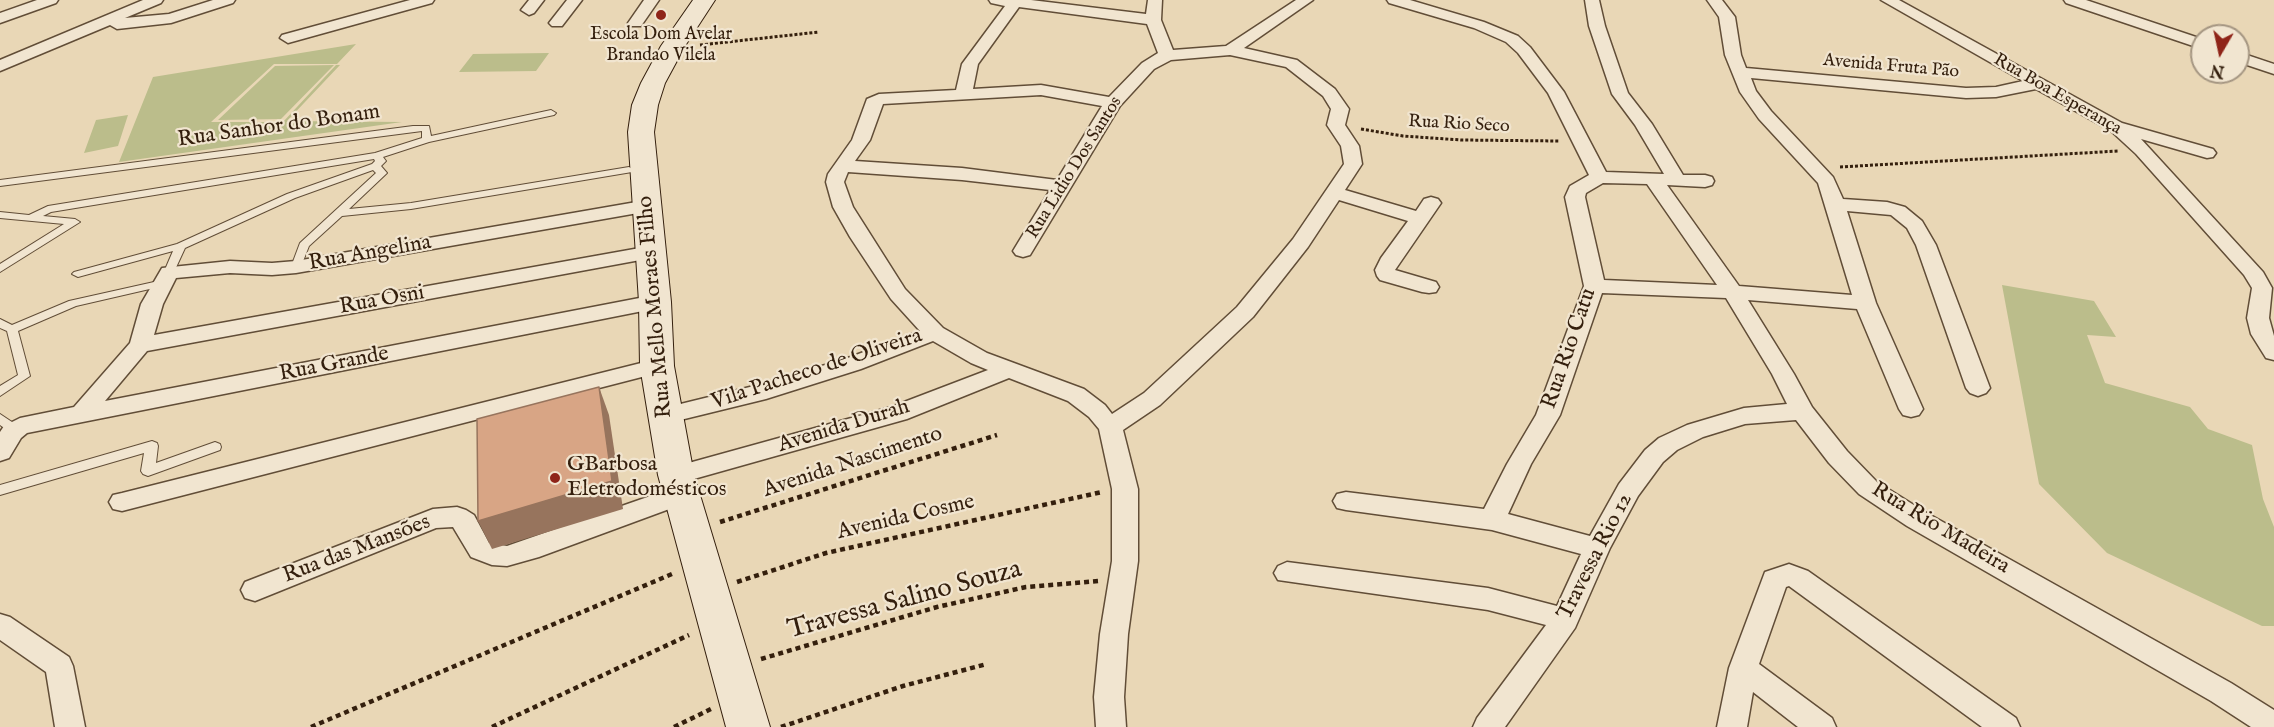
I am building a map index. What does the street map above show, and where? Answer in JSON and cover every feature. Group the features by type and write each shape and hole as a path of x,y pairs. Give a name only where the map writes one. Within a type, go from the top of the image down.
{"main road":[{"name":"Rua Mello Moraes Filho","path":"704,0 673,46 653,83 645,105 637,168 648,206 638,254 655,302 657,366 664,416 679,484 748,727"}],"street":[{"path":"0,18 51,0"},
{"path":"0,66 156,0"},
{"path":"100,24 171,18 228,0"},
{"path":"288,38 427,0"},
{"path":"557,23 575,0"},
{"path":"636,23 652,0"},
{"path":"996,0 1153,20"},
{"path":"1110,427 1152,399 1245,312 1301,243 1353,164 1350,146 1336,125 1340,109 1329,93 1307,74 1291,63 1230,50 1167,55 1153,20 1155,0"},
{"path":"1230,50 1306,0"},
{"path":"1394,0 1446,14 1512,39 1540,68 1556,92 1599,177 1705,181"},
{"name":"Rua Rio Madeira","path":"1592,0 1597,26 1620,94 1643,124 1664,179 1783,374 1802,411 1838,457 1868,488 1916,519 2221,692 2274,726"},
{"path":"1714,0 1726,18 1733,55 1756,105 1826,181 1832,193 1865,303 1911,409"},
{"name":"Rua Boa Esperança","path":"1888,0 2117,126 2142,150 2253,272 2262,288 2258,318 2262,334 2274,353"},
{"path":"2071,0 2190,40"},
{"path":"964,95 970,64 1015,2"},
{"name":"Rua Lidio Dos Santos","path":"1023,251 1113,103 1148,66 1167,55"},
{"path":"2250,61 2274,69"},
{"name":"Avenida Fruta Pão","path":"1739,72 1966,93 1996,92 2039,83"},
{"path":"1111,727 1109,697 1113,645 1125,561 1125,489 1110,427 1097,411 1076,395 1008,370 956,347 935,333 898,294 843,207 835,186 837,174 861,140 872,105 877,100 1050,91 1113,103"},
{"path":"2117,126 2207,153"},
{"path":"843,166 962,174 1062,186"},
{"name":"Rua Rio Catu","path":"1492,520 1519,464 1548,415 1594,286 1575,197 1578,188 1599,177"},
{"path":"1335,193 1425,210 1385,270 1388,276 1429,287"},
{"path":"1834,204 1887,208 1898,211 1915,225 1926,245 1978,388"},
{"name":"Rua Angelina","path":"166,278 230,267 272,269 296,267 648,206"},
{"name":"Rua Osni","path":"140,345 638,254"},
{"name":"Rua Boa Esperança","path":"2253,272 2274,282"},
{"path":"81,415 140,345 152,304 166,278"},
{"path":"1594,286 1733,292 1865,303"},
{"name":"Rua Grande","path":"7,424 81,415 655,302"},
{"name":"Vila Pacheco de Oliveira","path":"664,416 766,391 935,333"},
{"path":"122,502 657,366"},
{"name":"Avenida Durah","path":"679,484 899,413 1008,370"},
{"name":"Travessa Rio 12","path":"1488,727 1565,620 1597,548 1628,491 1654,456 1668,444 1695,431 1743,416 1802,411"},
{"path":"0,452 7,424"},
{"name":"Rua das Mansões","path":"255,590 433,519 457,517 465,522 480,550 492,555 507,556 530,550 679,484"},
{"path":"1346,501 1492,520 1597,548"},
{"path":"1287,573 1488,599 1525,607 1565,620"},
{"path":"1732,727 1743,669 1775,580 1789,576 1798,578 2005,727"},
{"path":"0,625 59,666 70,727"},
{"path":"1743,669 1821,727"}],"lane":[{"path":"78,274 181,246 291,196 427,140 551,113"},
{"name":"Rua Sanhor do Bonam","path":"0,183 413,129 426,128 427,140"},
{"path":"296,267 304,245 382,173 376,161"},
{"path":"28,219 48,209 376,161"},
{"name":"Rua Angelina","path":"339,213 411,206 637,168"},
{"path":"0,215 75,222 0,269"},
{"path":"12,329 73,303 166,278 181,246"},
{"path":"0,323 12,329 24,376 0,392"},
{"path":"0,490 152,446 148,471 215,447"}],"path":[{"path":"673,46 819,32"},
{"name":"Rua Rio Seco","path":"1336,125 1403,136 1461,140 1582,141"},
{"path":"1814,168 2142,150"},
{"name":"Avenida Nascimento","path":"719,522 997,435"},
{"name":"Avenida Cosme","path":"740,581 826,553 1081,496"},
{"path":"311,727 678,571"},
{"name":"Travessa Salino Souza","path":"758,660 937,607 1026,587 1100,581"},
{"path":"492,727 717,622"},
{"path":"781,727 903,686 987,664"},
{"path":"674,727 701,714"}],"green space":[{"path":"356,44 337,64 274,64 211,122 283,122 336,65 340,65 287,121 402,122 119,162 153,77"},
{"path":"549,53 536,71 459,72 473,54"},
{"path":"334,65 281,119 218,120 275,66"},
{"path":"128,115 118,146 84,153 96,120"},
{"path":"2002,285 2094,301 2116,337 2087,335 2105,383 2190,407 2208,429 2252,445 2263,499 2274,527 2274,626 2262,626 2107,553 2039,484"}],"building":[{"name":"GBarbosa Eletrodomésticos","path":"599,387 612,481 478,521 477,419"}],"place":[{"name":"Escola Dom Avelar Brandao Vilela","path":"661,15"},
{"name":"GBarbosa Eletrodomésticos","path":"555,478"}]}
